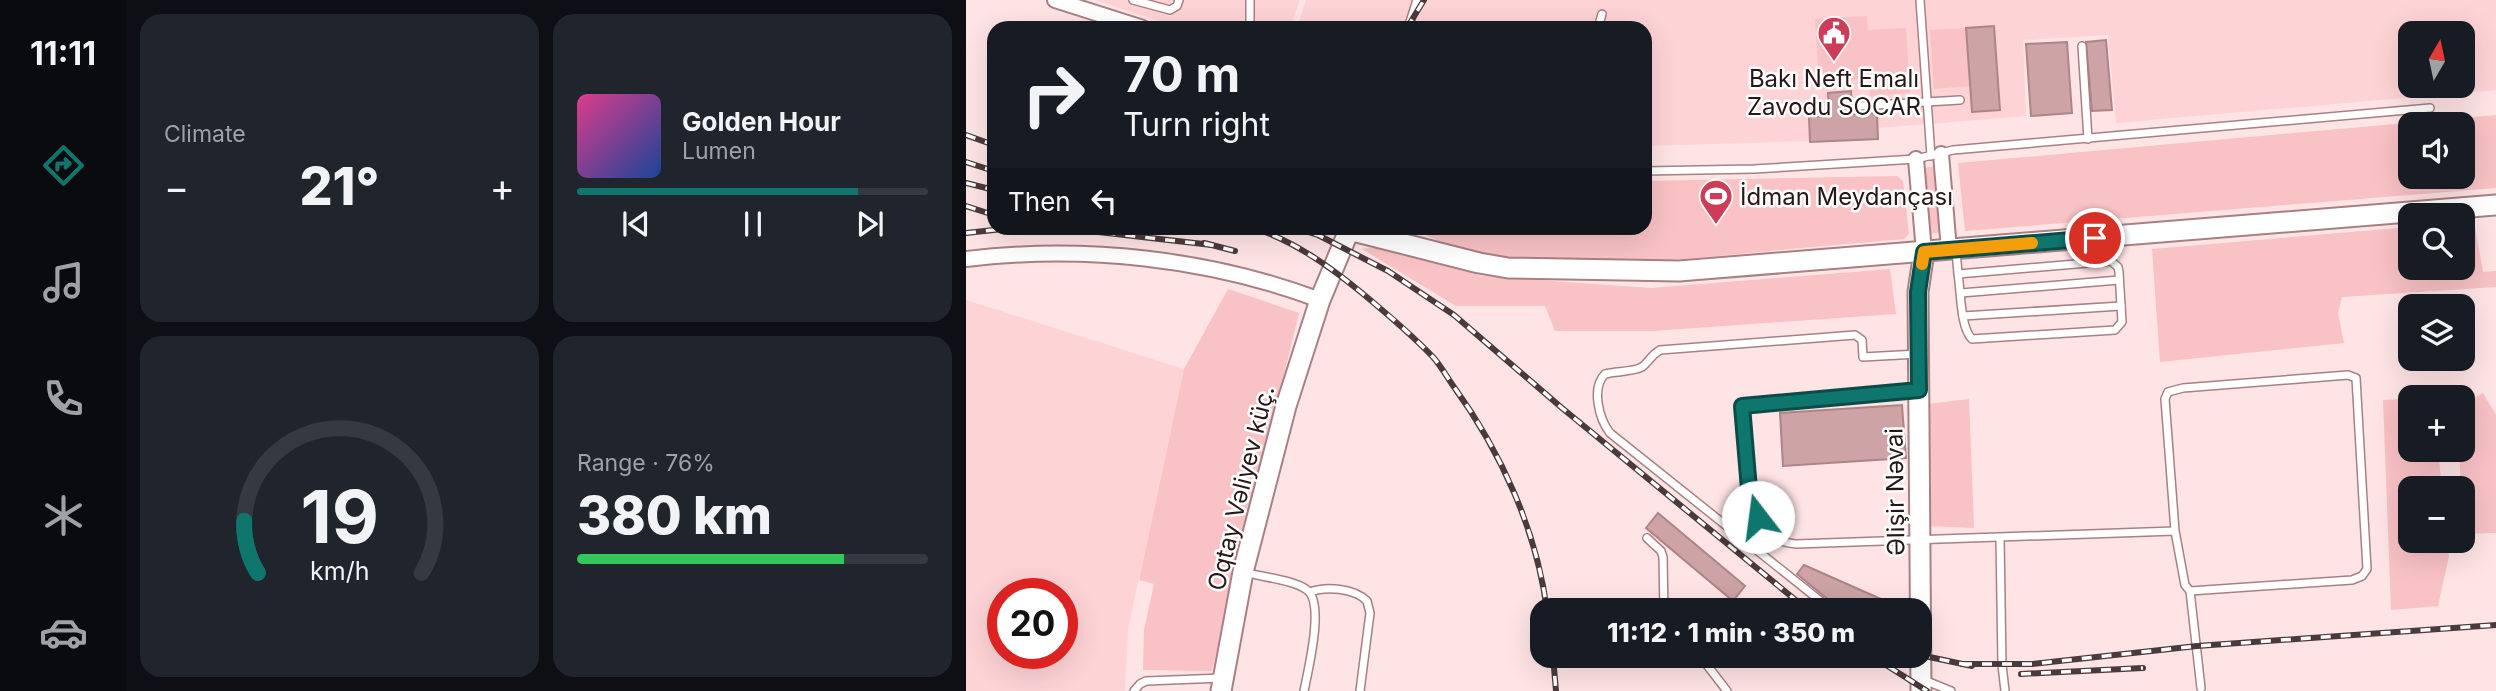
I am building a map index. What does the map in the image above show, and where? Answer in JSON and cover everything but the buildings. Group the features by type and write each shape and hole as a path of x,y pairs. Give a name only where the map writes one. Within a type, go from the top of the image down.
{"street":[{"path":"1055,0 1121,21"},
{"path":"1929,156 1953,249"},
{"path":"1924,252 1929,156"},
{"path":"2475,207 2496,205"},
{"path":"1372,235 1487,265 1544,271 1698,270 2398,213"},
{"name":"Oqtay Vəliyev küç.","path":"1222,685 1243,572 1286,406 1320,300 1347,235"},
{"name":"Əlişir Nəvai","path":"1920,598 1918,292 1924,252"},
{"path":"966,259 1024,253 1150,260 1255,278 1320,300"}],"lane":[{"path":"1133,0 1170,10 1177,6 1179,0"},
{"path":"1250,0 1250,21"},
{"path":"1410,21 1417,0"},
{"path":"1920,0 1929,156"},
{"path":"1600,21 1602,14"},
{"path":"2082,46 2088,139"},
{"path":"1860,106 1960,100"},
{"path":"1652,171 1754,169 1929,156 1952,150 2430,108"},
{"path":"2475,208 2496,214"},
{"path":"1953,249 1968,336 1976,340 2115,330 2122,322 2118,267 2111,261 1958,274"},
{"path":"1961,293 2119,280"},
{"path":"1963,316 2121,306"},
{"path":"1817,598 1610,433 1601,420 1598,387 1605,374 1639,369 1647,363 1649,357 1660,350 1855,335 1862,340 1864,357 1918,354"},
{"path":"2190,591 2352,580 2362,576 2367,569 2356,378 2348,375 2183,388 2168,392 2165,399 2175,531 2185,585 2190,591 2202,688"},
{"path":"1919,390 1742,406 1749,489 1758,517 1776,539 1796,544 2175,531"},
{"path":"1647,538 1661,551 1663,557 1664,598"},
{"path":"2000,538 2002,665 2005,691"},
{"path":"1243,572 1299,586 1310,592 1316,604 1316,613 1304,691"},
{"path":"1310,592 1320,589 1356,593 1367,601 1370,613 1360,691"},
{"path":"1709,668 1727,691"},
{"path":"1134,691 1146,681 1222,685"},
{"path":"1921,685 1951,691"}],"shaded area":[{"path":"1095,0 1300,0 1292,21 1160,21"},
{"name":"Bakı Neft Emalı Zavodu SOCAR","path":"1306,0 2496,0 2496,90 2475,92 2475,21 2398,21 2398,98 2404,98 2116,123 2108,35 2023,40 2026,116 1878,128 1878,139 1652,146 1652,21 1299,21"},
{"path":"1867,16 1868,30 1906,28 1910,93 1870,96 1868,79 1819,82 1815,19"},
{"path":"1966,28 1970,86 1934,89 1930,30"},
{"path":"2496,115 2496,188 1965,231 1958,163 2398,124 2398,189 2475,189 2475,117"},
{"path":"1938,166 1944,232 1928,234 1923,168"},
{"path":"1897,176 1903,181 1909,234 1904,239 1608,264 1525,261 1485,255 1427,235 1652,235 1652,181"},
{"path":"2475,227 2483,272 2496,271 2496,287 2342,297 2338,313 2344,343 2160,362 2152,249 2398,228 2398,280 2475,280"},
{"path":"1375,247 1482,276 1651,288 1890,269 1896,314 1653,331 1555,331 1545,306 1456,306 1362,249"},
{"path":"1228,289 1299,313 1212,671 1143,670 1144,630 1154,584 1139,580 1184,369"},
{"path":"966,300 1184,369 1128,629 1125,691 966,691"},
{"path":"2483,393 2496,415 2496,533 2475,534 2475,476 2460,476 2460,462 2475,462 2475,398"},
{"path":"1969,399 1974,528 1928,526 1928,404"},
{"path":"2398,399 2398,462 2439,462 2441,476 2398,476 2398,553 2449,553 2438,606 2391,610 2383,400"}],"railway":[{"path":"1411,21 1424,0"},
{"path":"966,135 987,142"},
{"path":"966,162 987,169"},
{"path":"966,183 987,188"},
{"path":"966,206 987,213"},
{"path":"966,233 987,231"},
{"path":"1124,235 1212,245"},
{"path":"1273,235 1311,255 1337,273 1436,360 1487,438 1514,493 1535,551 1545,598"},
{"path":"1318,235 1388,271 1454,315 1562,408 1793,598"},
{"path":"1204,243 1235,251"},
{"path":"1962,664 2032,664 2197,646 2496,625"},
{"path":"1932,658 1972,666"},
{"path":"1554,668 1556,691"},
{"path":"1891,668 1927,691"},
{"path":"2021,674 2143,668"}],"slow traffic":[{"path":"1922,264 1924,252 2032,243"}],"place":[{"name":"Bakı Neft Emalı Zavodu SOCAR","path":"1834,63"},
{"name":"İdman Meydançası","path":"1716,226"}],"route":[{"path":"1758,517 1749,489 1742,406 1919,390 1918,292 1924,252 2095,238"}]}
